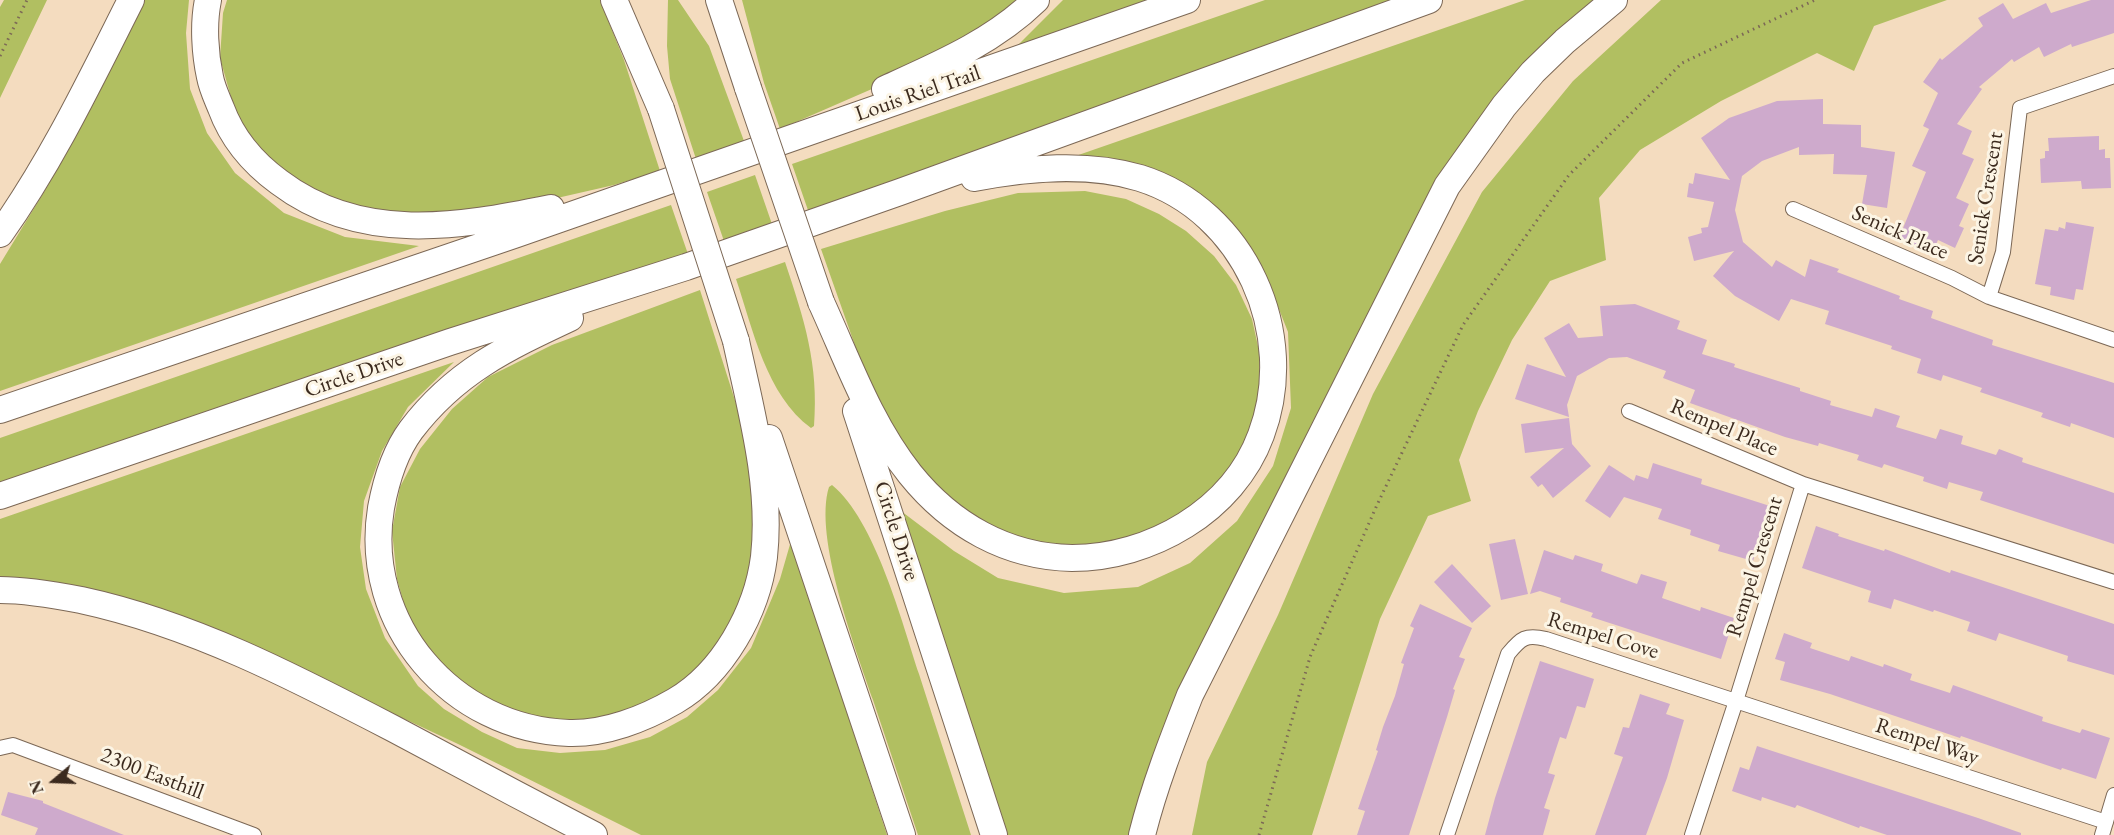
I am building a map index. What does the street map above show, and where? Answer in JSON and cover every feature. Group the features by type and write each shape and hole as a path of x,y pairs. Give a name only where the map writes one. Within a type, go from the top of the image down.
{"highway":[{"path":"0,234 22,203 61,135 131,0"},
{"path":"208,0 206,39 210,78 224,115 239,143 265,172 313,205 348,218 376,223 450,226 490,221 649,189"},
{"path":"614,0 623,16 661,109"},
{"path":"626,0 736,341 902,835"},
{"path":"719,0 748,88"},
{"path":"731,0 748,88"},
{"path":"729,159 975,47 1036,0"},
{"name":"Louis Riel Trail","path":"649,189 1187,0"},
{"path":"900,192 1428,0"},
{"path":"1142,835 1164,760 1190,695 1447,186 1504,106 1533,72 1565,41 1614,0"},
{"name":"Circle Drive","path":"748,88 821,302 994,835"},
{"path":"821,302 877,425 911,476 952,517 1004,546 1032,554 1064,558 1093,558 1123,553 1156,542 1184,527 1209,508 1231,485 1248,462 1261,436 1269,405 1272,357 1268,317 1258,287 1244,260 1222,231 1196,208 1171,192 1142,179 1110,171 1043,169 1004,172 900,192"},
{"path":"0,410 649,189"},
{"name":"Circle Drive","path":"0,496 438,345 687,267 900,192"},
{"path":"687,267 590,308 512,345 452,385 410,432 394,461 384,490 379,522 379,552 383,582 395,618 411,646 430,671 451,691 480,709 506,720 534,728 568,733 600,731 642,717 685,695 707,677 746,618 764,560 766,526 764,489 753,417 736,341"},
{"path":"0,590 58,596 106,606 205,638 302,681 594,835"}],"street":[{"name":"Senick Crescent","path":"2114,76 2020,108 2003,252 1989,297 2114,340"},
{"name":"Senick Place","path":"1793,209 1952,278 1989,297"},
{"name":"Rempel Place","path":"1629,411 1803,484"},
{"name":"Rempel Crescent","path":"1692,835 1803,484 2114,582"},
{"name":"Rempel Cove","path":"1448,835 1502,669 1508,654 1518,640 1532,636 1546,639 1736,701"},
{"name":"Rempel Way","path":"1736,701 2104,829"},
{"name":"2300 Easthill","path":"0,748 13,745 255,835"},
{"path":"2104,829 2114,795"}],"path":[{"path":"0,56 27,0"},
{"path":"1259,835 1310,657 1377,505 1463,325 1569,175 1682,63 1815,0"}],"green space":[{"path":"4,0 47,0 0,98 0,7"},
{"path":"143,0 189,0 186,33 190,89 207,133 235,173 284,213 345,237 419,246 0,391 0,264 47,187"},
{"path":"227,0 600,0 624,60 660,171 614,185 544,201 408,218 345,204 300,184 255,145 234,108 220,58 223,13"},
{"path":"668,0 678,0 709,46 744,141 696,159 670,79 667,46"},
{"path":"742,0 1019,0 950,55 780,129 764,83"},
{"path":"1063,0 1166,0 1008,55"},
{"path":"1265,0 1424,0 810,216 792,164"},
{"path":"1525,0 1609,0 1492,112 1130,835 1006,835 901,511 954,551 998,578 1064,593 1138,587 1190,563 1237,521 1273,466 1291,408 1288,332 1263,269 1222,218 1064,160"},
{"path":"1661,0 1947,0 1874,26 1854,71 1817,53 1721,101 1640,150 1599,198 1606,260 1550,281 1512,340 1478,411 1459,460 1471,501 1428,516 1380,619 1312,835 1192,835 1207,762 1278,615 1373,394 1482,192 1573,81"},
{"path":"755,175 773,227 725,244 707,192"},
{"path":"1085,191 1126,199 1159,214 1186,231 1214,256 1236,285 1252,319 1259,351 1260,397 1254,431 1219,492 1122,550 1007,543 929,491 871,391 821,249 945,211 1018,193"},
{"path":"671,205 689,257 0,490 0,438"},
{"path":"785,262 804,323 812,362 815,403 814,426 811,428 783,398 772,380 755,339 736,279"},
{"path":"700,290 752,454 754,568 721,647 674,695 601,724 537,721 467,693 426,649 406,611 397,579 392,531 400,487 420,449 452,409 488,377 552,345"},
{"path":"454,362 408,407 382,451 364,501 360,547 366,589 385,638 418,686 444,709 482,732 517,748 560,753 605,750 650,737 687,717 718,690 751,648 780,579 791,541 887,835 641,835 458,744 195,621 0,579 0,519"},
{"path":"832,485 847,501 861,522 885,573 971,835 918,835 847,624 831,563 826,508 829,487"}],"building":[{"path":"2091,0 2114,0 2114,33 2072,47 2071,44 2044,57 2039,47 2014,62 2012,59 1979,87 1982,89 1957,124 1972,131 1962,154 1974,159 1956,198 1969,204 1959,226 1964,228 1955,248 1938,240 1932,253 1899,238 1926,172 1912,166 1929,129 1923,126 1938,93 1923,82 1940,58 1942,60 1983,26 1978,18 2003,3 2013,19 2046,3 2051,13"},
{"path":"1823,99 1823,124 1861,125 1861,147 1895,152 1887,208 1862,204 1867,175 1833,174 1834,154 1799,155 1799,147 1762,161 1742,176 1735,210 1743,242 1772,267 1776,260 1805,277 1810,259 1900,296 1899,299 1933,311 1931,318 1993,340 1992,345 2114,383 2114,438 2071,423 2070,427 2041,417 2043,413 1980,392 1982,388 1943,375 1941,381 1917,373 1921,359 1891,349 1892,346 1825,324 1829,311 1791,299 1779,321 1735,296 1713,276 1734,251 1694,261 1688,237 1702,233 1701,228 1708,227 1714,202 1687,197 1689,183 1693,184 1695,173 1730,180 1701,138 1729,118 1777,101"},
{"path":"2099,136 2099,150 2105,149 2105,158 2110,158 2111,188 2082,189 2081,181 2041,183 2040,159 2045,158 2045,151 2049,151 2048,138"},
{"path":"2066,222 2094,227 2083,290 2076,289 2074,300 2050,295 2051,287 2035,284 2045,229 2058,231 2059,227 2065,229"},
{"path":"1635,304 1680,321 1677,329 1707,340 1702,354 1800,388 1800,391 1831,401 1830,405 1872,417 1875,408 1900,416 1896,427 1936,439 1940,429 1963,436 1961,444 1996,455 1999,449 2023,458 2022,462 2114,493 2114,544 1980,500 1983,492 1949,482 1947,489 1923,481 1924,477 1884,464 1882,468 1857,460 1859,455 1819,443 1818,446 1785,437 1690,403 1695,390 1663,378 1666,371 1627,357 1609,358 1577,376 1567,405 1569,417 1515,399 1527,364 1566,377 1544,338 1569,323 1578,338 1603,336 1600,306"},
{"path":"1569,418 1572,444 1591,466 1553,498 1542,484 1538,487 1530,477 1564,448 1525,453 1521,424"},
{"path":"1653,463 1702,479 1701,484 1770,506 1753,561 1718,551 1720,545 1690,535 1691,530 1658,519 1662,509 1624,497 1610,518 1585,501 1609,465 1634,481 1636,475 1648,479"},
{"path":"1816,526 1839,534 1838,536 1884,551 1885,549 1950,573 1951,570 2114,624 2114,675 2067,661 2068,656 1999,633 1996,641 1967,631 1970,622 1934,610 1933,612 1894,599 1891,609 1868,602 1871,591 1802,568"},
{"path":"1515,539 1528,594 1501,600 1489,544"},
{"path":"1544,550 1573,560 1575,555 1603,564 1601,571 1637,584 1641,574 1667,582 1662,598 1700,611 1701,607 1734,618 1721,659 1591,617 1593,613 1560,602 1561,598 1540,591 1530,594"},
{"path":"1452,564 1491,606 1472,623 1434,582"},
{"path":"1420,604 1472,628 1459,657 1465,659 1453,689 1455,690 1447,717 1409,835 1357,835 1365,811 1358,809 1395,696 1404,664 1401,663 1414,628 1410,626"},
{"path":"1784,633 1812,643 1810,648 1849,661 1851,656 1883,667 1884,664 1912,674 1910,680 1950,693 1953,685 2043,717 2042,721 2080,733 2082,729 2110,738 2096,779 2062,768 2061,770 1830,694 1780,680 1785,662 1775,659"},
{"path":"1540,661 1594,679 1585,708 1577,706 1566,739 1560,737 1548,773 1555,775 1544,808 1550,810 1543,835 1485,835 1495,798"},
{"path":"1640,694 1670,704 1666,714 1684,720 1667,778 1646,835 1595,835 1623,757 1614,754 1623,727 1629,728"},
{"path":"1757,746 1978,818 2021,833 2021,835 1887,835 1860,826 1859,828 1797,805 1795,808 1762,797 1761,801 1732,791 1740,767 1749,770"},
{"path":"8,792 43,801 43,803 124,835 35,835 38,828 1,815"}]}
